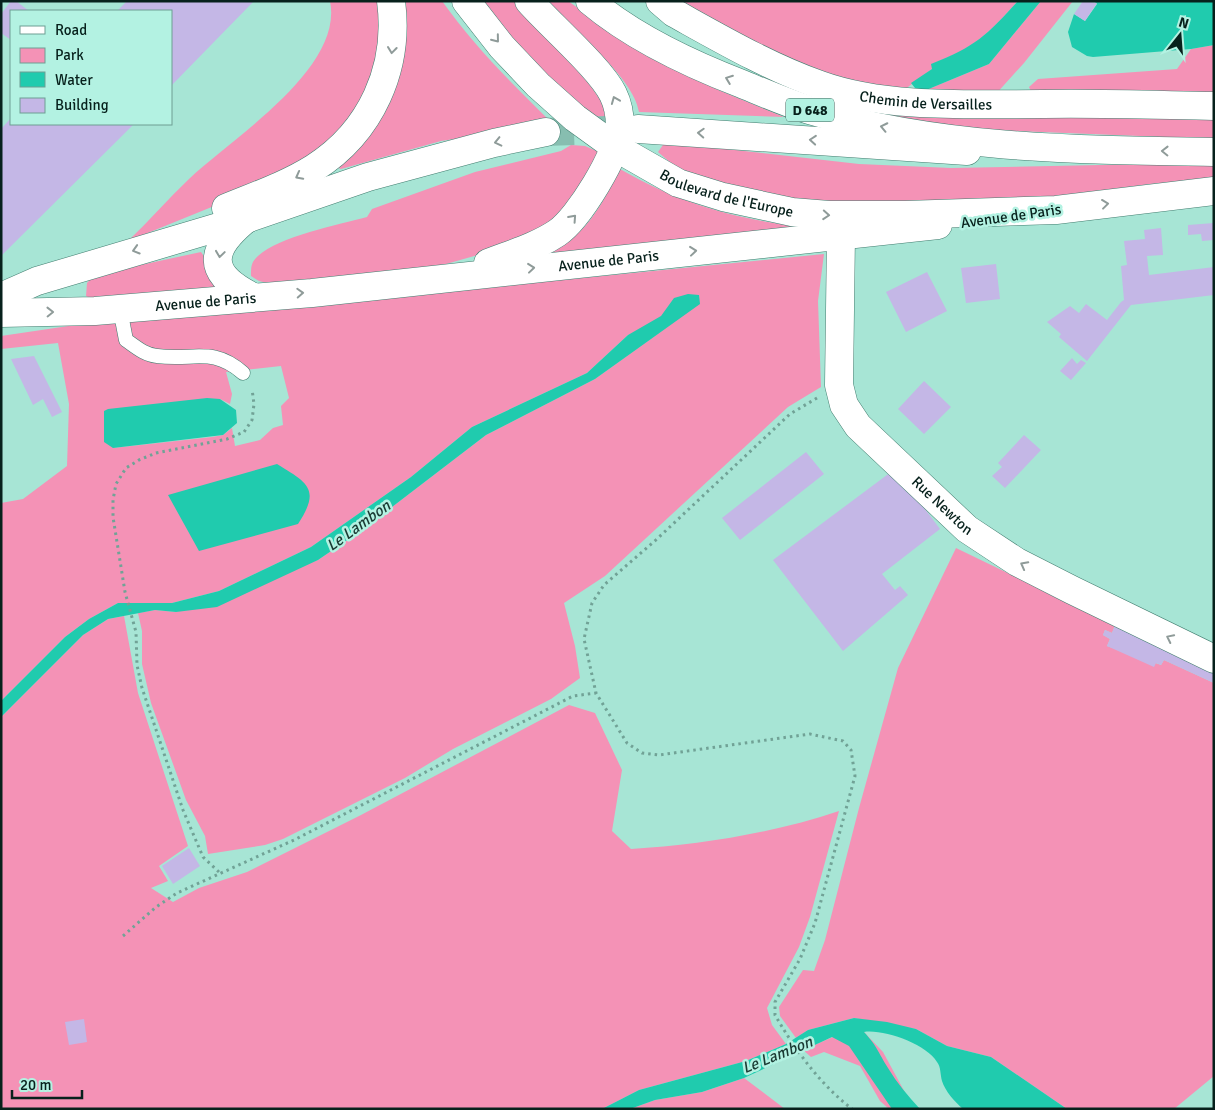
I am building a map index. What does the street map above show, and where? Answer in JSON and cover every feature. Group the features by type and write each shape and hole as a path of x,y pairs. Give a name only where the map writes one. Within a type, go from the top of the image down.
{"main road":[{"path":"182,236 215,213 314,168 337,151 355,131 382,86 390,63 394,20 391,1"},
{"name":"Boulevard de l'Europe","path":"466,1 502,47 538,85 575,118 616,147 678,183 723,198 792,212 829,215 905,215 1056,210"},
{"path":"451,277 531,246 557,233 579,210 616,147 620,127 618,108 612,92 592,67 529,1"},
{"name":"D 648","path":"590,1 651,42 710,72 808,109 942,138 1053,149"},
{"name":"Chemin de Versailles","path":"660,1 674,13 776,66 817,94 869,96 916,103 1214,106"},
{"name":"D 648","path":"638,128 946,151 1053,149 1214,152"},
{"path":"1,298 37,281 182,236 249,218 368,176 494,142 546,132"},
{"name":"Avenue de Paris","path":"1,312 120,309 251,296 312,293 945,224 1214,191"},
{"path":"249,218 227,236 218,252 219,266 225,278 238,289 251,296"},
{"name":"Rue Newton","path":"841,235 839,385 844,405 858,426 967,529 1017,562 1214,659"}],"lane":[{"path":"120,309 126,340 140,351 157,356 214,356 230,362 243,373"}],"path":[{"path":"219,872 203,857 183,810 142,688 137,665 136,632 125,592 113,517 116,484 126,468 156,453 227,439 244,432 252,420 254,404 251,386 243,373"},
{"path":"839,385 790,414 657,539 604,585 592,603 584,639 596,693 626,743 642,753 659,755 810,734 843,741 851,750 855,776 815,923 800,959 775,1002 775,1015 805,1062 852,1109"},
{"path":"123,936 156,907 177,893 219,872 294,840 573,696 596,693"}],"green space":[{"path":"330,1 383,1 387,35 367,97 335,138 266,185 128,241 189,179 256,123 303,76 320,52 330,26"},
{"path":"405,1 442,1 481,49 553,124 441,141 341,169 333,166 375,120 392,93 401,68 406,41"},
{"path":"476,1 515,1 590,85 607,110 607,121 602,124 587,117"},
{"path":"544,1 568,1 612,32 716,89 784,117 639,112 635,98 614,68"},
{"path":"680,1 1018,1 980,39 960,52 932,64 932,69 900,93 821,78"},
{"path":"1041,1 1073,1 1024,63 995,95 919,93 989,64"},
{"path":"1214,45 1214,96 1033,96 1029,87 1038,79 1177,69 1191,49"},
{"path":"825,99 1214,117 1214,139 991,130 886,121"},
{"path":"665,142 859,164 951,168 1147,164 1214,166 1214,178 1150,184 1054,197 855,209 751,194 679,170 658,152"},
{"path":"571,145 585,146 606,155 550,226 492,251 446,264 356,279 271,284 259,281 251,276 254,260 277,244 308,233 367,217 372,209 475,172 561,151"},
{"path":"620,169 669,193 718,211 768,222 822,229 545,256 571,239 590,220 606,196"},
{"path":"201,252 228,291 98,302 86,296 87,283 94,275"},
{"path":"824,254 818,301 821,387 788,407 605,576 564,603 575,646 580,678 551,699 453,749 405,778 283,839 265,845 208,854 205,836 186,800 151,703 142,664 142,631 138,613 155,610 176,612 318,560 362,530 486,435 595,379 670,325 628,335 587,373 472,427 411,477 311,547 219,591 172,603 118,603 89,619 65,637 1,701 1,503 23,499 67,466 69,404 58,343 1,349 1,336 129,317 522,284","holes":["281,366 289,398 281,406 283,425 273,428 260,440 235,446 232,428 223,435 212,437 113,448 220,399 230,404 232,394 226,372"]},
{"path":"956,548 1115,625 1112,633 1105,630 1103,635 1110,639 1107,646 1161,665 1164,660 1214,683 1214,1076 1174,1109 1067,1109 991,1057 947,1046 916,1029 854,1018 808,1030 796,1038 780,1016 779,1007 803,970 814,971 825,940 898,668"},
{"path":"124,616 138,693 188,846 159,866 168,881 151,888 173,902 199,888 247,872 361,815 569,705 595,713 622,770 612,831 631,849 736,837 789,826 839,811 810,917 799,947 767,1008 772,1025 786,1044 746,1061 639,1090 602,1109 1,1109 1,717 83,635 108,619"},
{"path":"863,1031 883,1052 914,1109 889,1109 880,1101 860,1066 824,1052 811,1057 803,1050 842,1033"},
{"path":"744,1078 785,1109 630,1109 655,1100 702,1092"}],"water":[{"path":"1018,1 1041,1 989,64 919,93 911,83 932,69 931,64 970,46 998,23"},
{"path":"1094,1 1214,1 1214,45 1191,49 1087,56 1072,47 1068,32 1074,14 1085,21 1097,4"},
{"name":"Le Lambon","path":"688,294 699,295 700,304 595,379 486,435 362,530 318,560 217,607 176,612 155,610 108,619 83,635 1,717 1,701 65,637 89,619 118,603 172,603 219,591 311,547 411,477 472,427 587,373 628,335 661,316 674,298"},
{"path":"207,398 220,399 236,410 237,423 223,435 113,448 104,442 104,411 108,409"},
{"path":"277,464 297,476 308,488 310,495 309,503 298,524 199,551 168,495"},
{"name":"Le Lambon","path":"854,1018 887,1022 916,1029 947,1046 991,1057 1067,1109 963,1109 945,1089 939,1066 932,1055 924,1049 893,1035 864,1032 875,1045 895,1079 920,1109 892,1109 849,1046 832,1037 744,1078 702,1092 655,1100 630,1109 602,1109 639,1090 746,1061 786,1044 808,1030"}],"building":[{"path":"11,1 16,1 28,10 10,10 10,39 1,33 1,14"},
{"path":"127,1 254,1 172,85 172,10 118,10"},
{"path":"1083,1 1097,3 1085,21 1074,14"},
{"path":"10,119 10,125 133,125 1,256 1,129"},
{"path":"1214,223 1214,240 1202,241 1201,234 1188,235 1188,225"},
{"path":"1161,228 1163,255 1147,256 1149,275 1214,267 1214,295 1131,305 1087,361 1059,337 1061,334 1047,322 1070,306 1079,313 1086,304 1107,320 1124,300 1121,266 1127,265 1124,241 1145,239 1144,230"},
{"path":"996,264 1000,299 966,303 961,268"},
{"path":"927,272 947,311 906,332 886,292"},
{"path":"34,356 62,412 52,417 43,399 33,405 11,359"},
{"path":"1072,358 1077,364 1081,360 1086,363 1071,380 1060,371"},
{"path":"924,381 951,407 924,434 898,409"},
{"path":"1024,435 1041,450 1005,488 992,476 1002,467 998,463"},
{"path":"806,452 824,474 740,540 722,518"},
{"path":"895,469 940,529 882,574 895,590 900,586 908,595 843,651 773,560"},
{"path":"1115,625 1214,670 1214,683 1164,660 1161,665 1156,663 1154,667 1107,646 1110,639 1103,635 1105,630 1112,633"},
{"path":"189,848 200,866 173,884 162,866"},
{"path":"84,1019 87,1042 69,1045 65,1022"}],"tunnel":[{"path":"546,132 607,130"}]}
